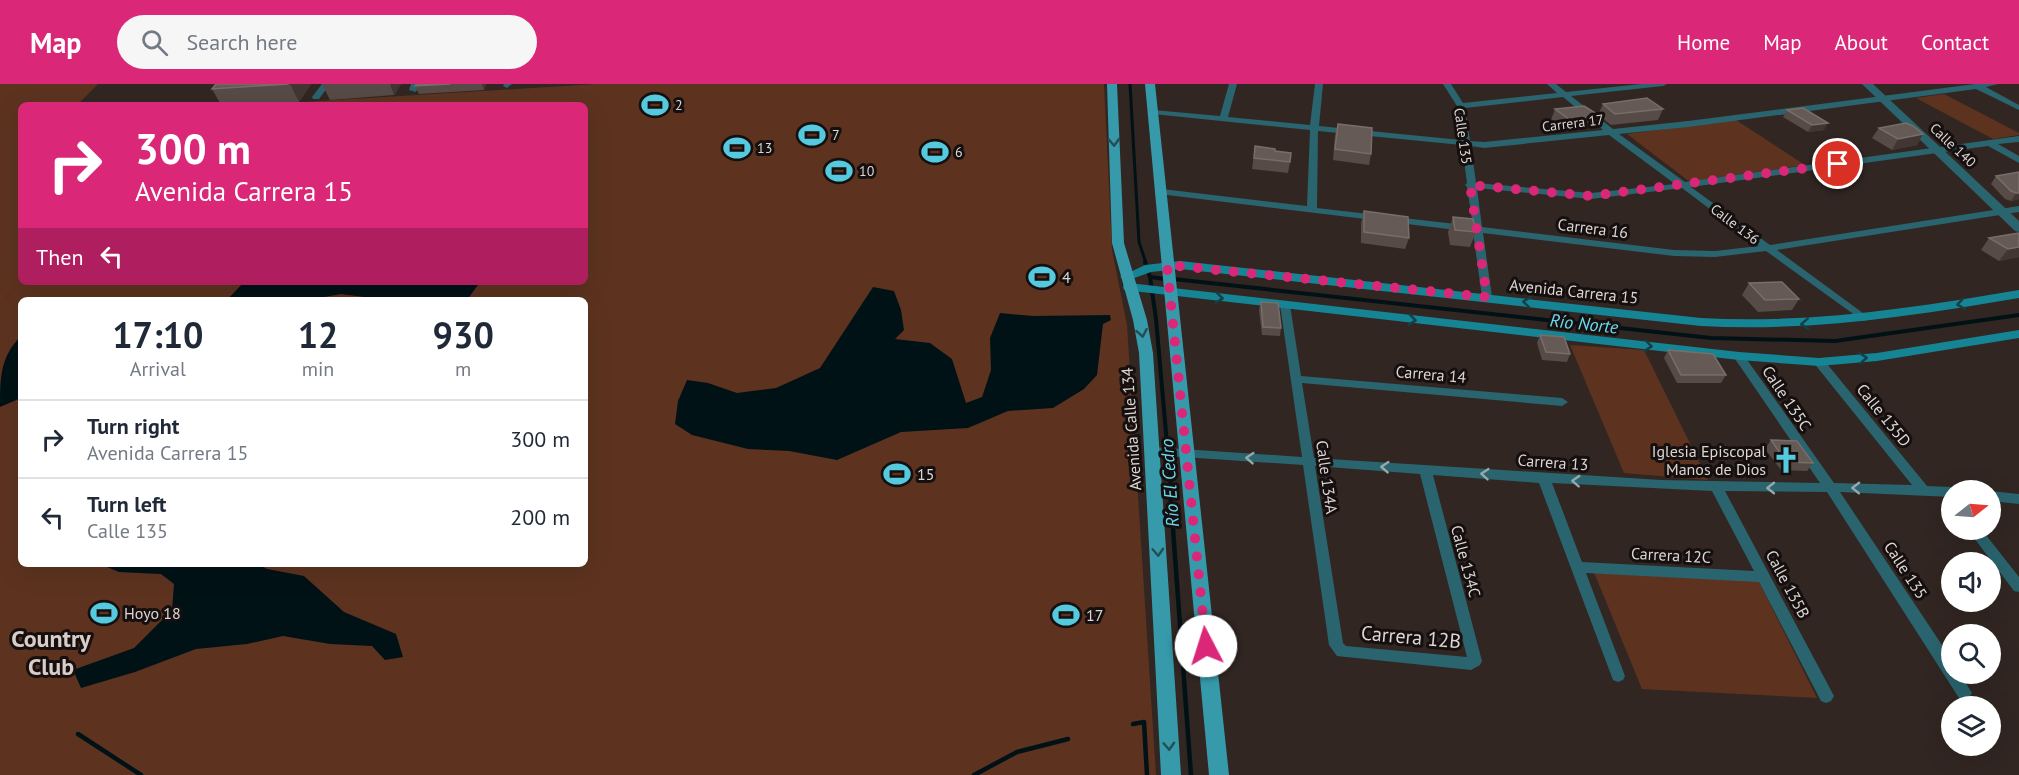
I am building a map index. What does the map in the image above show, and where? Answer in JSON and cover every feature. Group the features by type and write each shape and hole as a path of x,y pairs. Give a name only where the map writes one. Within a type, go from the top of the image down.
{"main road":[{"name":"Avenida Calle 134","path":"1112,84 1118,243 1140,320 1170,452 1219,775"},
{"name":"Avenida Calle 134","path":"1150,84 1162,192 1166,290 1170,452 1171,775"},
{"name":"Avenida Carrera 15","path":"1131,284 1140,270 1164,268 1487,297 1727,324 1805,324 1863,318 2019,294"},
{"path":"1131,284 1285,305 1739,356 1819,362 1876,357 2019,334"}],"street":[{"path":"316,97 326,84"},
{"path":"1223,119 1233,84"},
{"path":"1312,209 1314,129 1319,84"},
{"name":"Calle 135","path":"1447,84 1461,106 1464,145 1487,297"},
{"name":"Calle 136","path":"1551,84 1611,132 1863,318"},
{"path":"1461,106 1663,84"},
{"name":"Calle 140","path":"1867,84 2019,228"},
{"name":"Carrera 17","path":"1153,112 1464,145 1500,145 1994,84"},
{"path":"1977,86 2019,108"},
{"path":"1470,185 1591,196 2019,139"},
{"path":"1988,143 2019,160"},
{"name":"Carrera 16","path":"1162,192 1674,253 1715,254 1768,248 2019,209"},
{"name":"Calle 134A","path":"1285,305 1336,645 1342,652"},
{"name":"Calle 135C","path":"1739,356 1829,488"},
{"name":"Calle 135D","path":"1819,362 1923,490"},
{"name":"Carrera 14","path":"1296,378 1562,402"},
{"name":"Carrera 13","path":"1170,452 1544,479 1717,488 1923,490 1941,493"},
{"name":"Calle 134C","path":"1425,469 1475,661"},
{"path":"1544,479 1618,676"},
{"name":"Calle 135B","path":"1717,488 1826,696"},
{"name":"Calle 135","path":"1829,488 1941,656"},
{"path":"2001,497 2019,499"},
{"path":"1983,540 2019,587"},
{"name":"Carrera 12C","path":"1577,567 1764,577"},
{"name":"Carrera 12B","path":"1342,652 1471,664 1475,661"},
{"name":"Calle 135","path":"1959,684 1964,693"}],"shaded area":[{"name":"Country Club","path":"0,84 98,84 80,102 18,102 18,285 588,285 588,102 302,102 597,84 1104,84 1112,250 1127,325 1156,775 0,775"},
{"path":"1944,94 2019,135 1993,139 1916,98"},
{"path":"1736,120 1805,165 1690,182 1627,134"},
{"path":"241,285 478,285 469,297 364,297 341,294 324,297 230,297"},
{"path":"873,287 894,291 901,310 904,330 895,339 930,343 952,359 966,403 982,397 991,370 990,338 1000,313 1033,316 1110,315 1111,320 1103,324 1097,375 1084,389 1053,408 1008,411 968,428 901,432 837,460 789,451 748,449 692,435 675,424 678,401 687,380 708,383 737,393 776,388 820,368"},
{"path":"18,339 18,399 0,407 3,368"},
{"path":"1570,345 1644,350 1708,480 1624,473"},
{"path":"107,567 263,567 304,576 344,612 396,634 403,657 385,660 372,646 330,644 283,636 247,644 196,649 135,672 81,688 73,670 134,648 172,610 174,584 161,574 119,572"},
{"path":"1593,570 1758,580 1817,698 1642,689"}],"building":[{"path":"216,84 288,84 212,89"},
{"path":"417,84 450,84 415,86"},
{"path":"1647,98 1663,109 1615,114 1603,104"},
{"path":"1584,106 1600,116 1570,120 1555,109"},
{"path":"1803,108 1828,123 1812,125 1787,110"},
{"path":"1906,123 1923,134 1898,139 1879,128"},
{"path":"1338,124 1372,128 1371,154 1335,149"},
{"path":"1255,146 1291,153 1290,162 1254,158"},
{"path":"2019,172 2019,193 2011,191 1996,176"},
{"path":"1364,211 1408,217 1409,238 1364,232"},
{"path":"1453,217 1473,219 1476,232 1455,230"},
{"path":"2019,233 2019,247 2008,249 1989,238"},
{"path":"1782,282 1799,299 1765,300 1749,283"},
{"path":"1261,302 1278,303 1281,328 1263,327"},
{"path":"1540,335 1564,337 1570,354 1546,352"},
{"path":"1668,350 1713,354 1726,375 1681,375"},
{"path":"1771,440 1797,441 1813,463 1786,462"}],"waterway":[{"name":"Río El Cedro","path":"1130,84 1139,242 1146,263"},
{"name":"Río El Cedro","path":"1145,262 1150,277"},
{"name":"Río Norte","path":"1150,277 1165,279"},
{"name":"Río El Cedro","path":"1150,277 1156,319 1171,490"},
{"name":"Río Norte","path":"1173,279 1711,338 1835,341 2019,315"},
{"name":"Río El Cedro","path":"1170,488 1191,775"},
{"path":"1133,724 1144,722 1147,775"},
{"path":"78,734 141,775"},
{"path":"974,775 1017,752 1068,739"}],"place":[{"name":"2","path":"655,105"},
{"name":"7","path":"812,135"},
{"name":"13","path":"737,148"},
{"name":"6","path":"935,152"},
{"name":"10","path":"839,171"},
{"name":"4","path":"1042,277"},
{"name":"Iglesia Episcopal Manos de Dios","path":"1786,460"},
{"name":"15","path":"897,474"},
{"name":"Hoyo 18","path":"104,613"},
{"name":"17","path":"1066,615"}],"district":[{"name":"Country Club","path":"51,653"}],"route":[{"path":"1206,646 1167,265 1487,297 1470,185 1591,196 1621,194 1838,164"}]}
